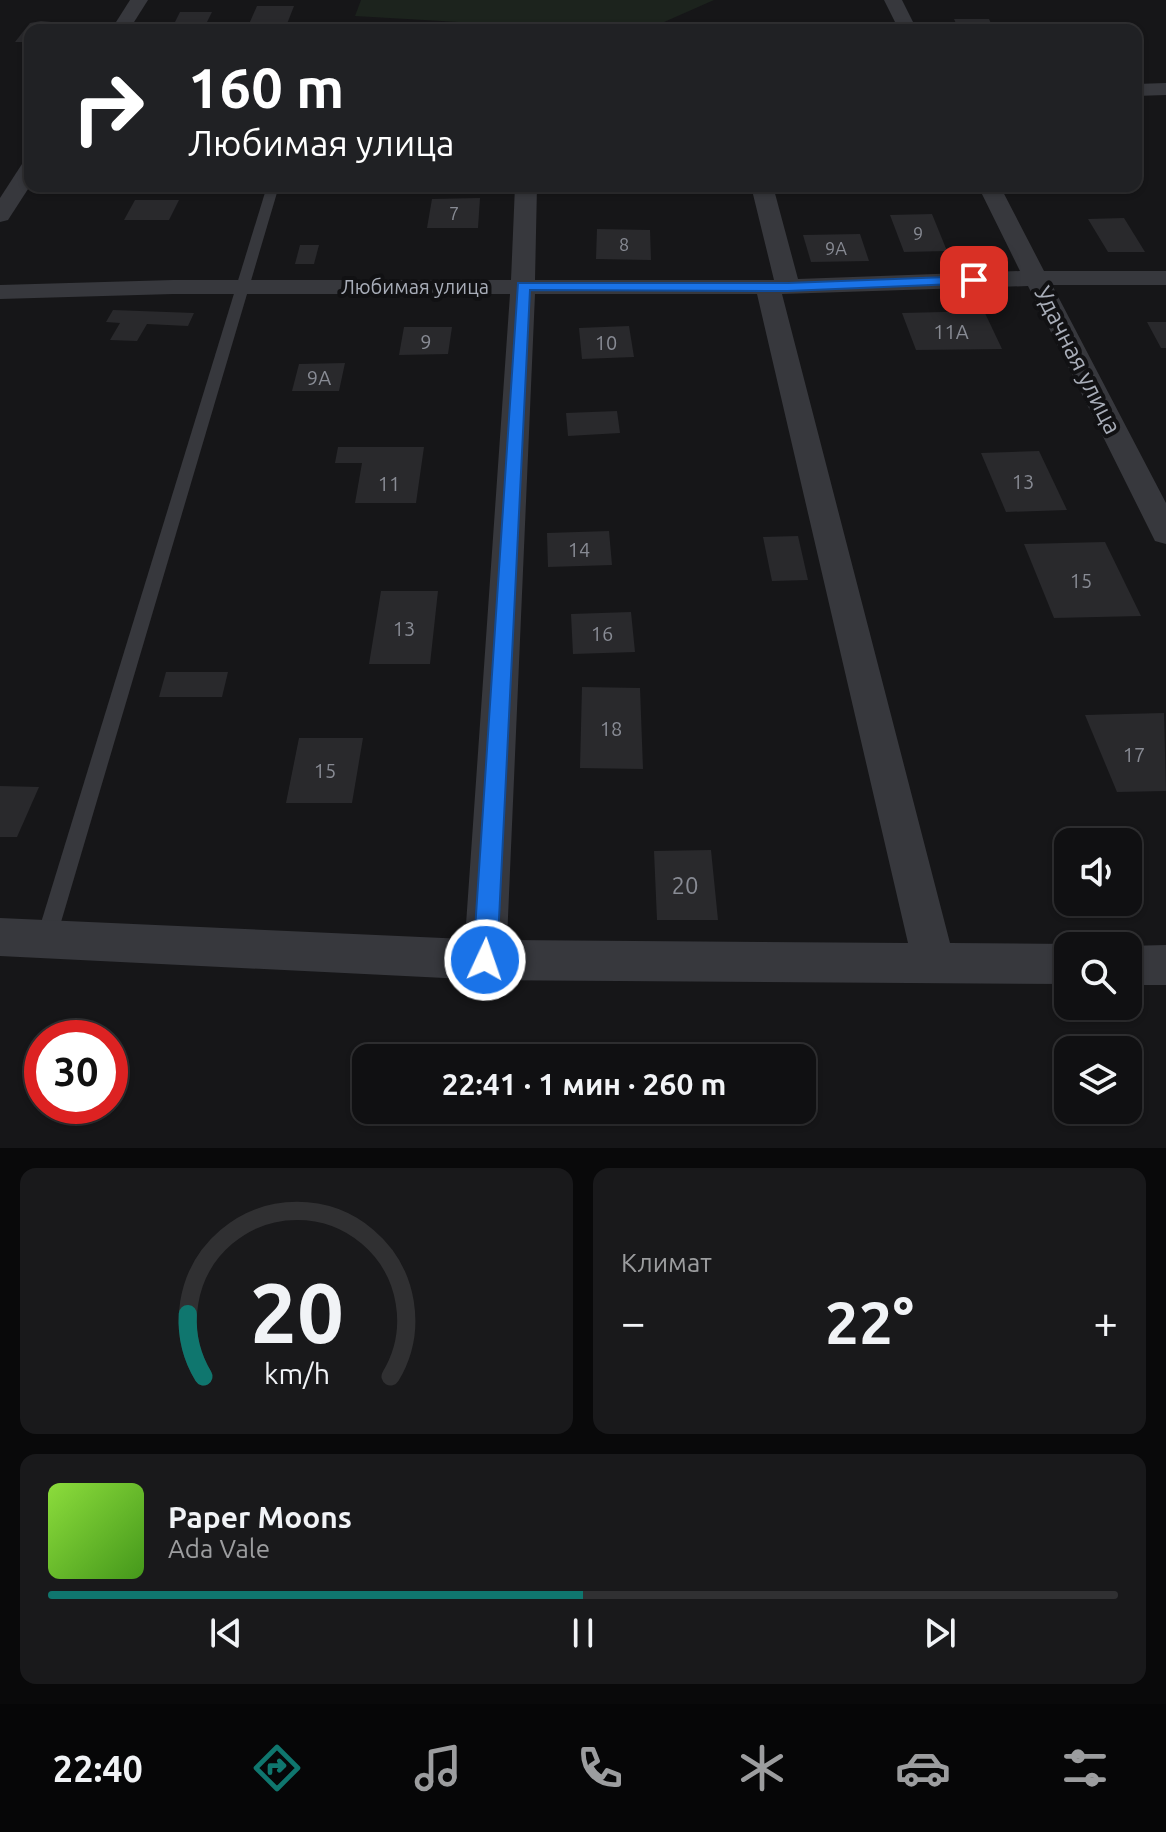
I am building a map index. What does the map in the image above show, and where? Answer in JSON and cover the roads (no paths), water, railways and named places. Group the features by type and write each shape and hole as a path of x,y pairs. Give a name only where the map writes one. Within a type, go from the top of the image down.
{"street":[{"path":"124,24 139,0"},
{"path":"893,0 905,24"},
{"path":"1142,90 1166,89"},
{"path":"0,215 24,178"},
{"path":"485,960 526,192"},
{"path":"763,192 778,287 934,963"},
{"name":"Удачная улица","path":"992,192 1166,533"},
{"name":"Любимая улица","path":"0,292 242,287 778,287 1036,278 1166,278"},
{"path":"0,937 485,960 1054,964"},
{"path":"1142,965 1166,965"}],"lane":[{"path":"46,939 271,192"}]}
